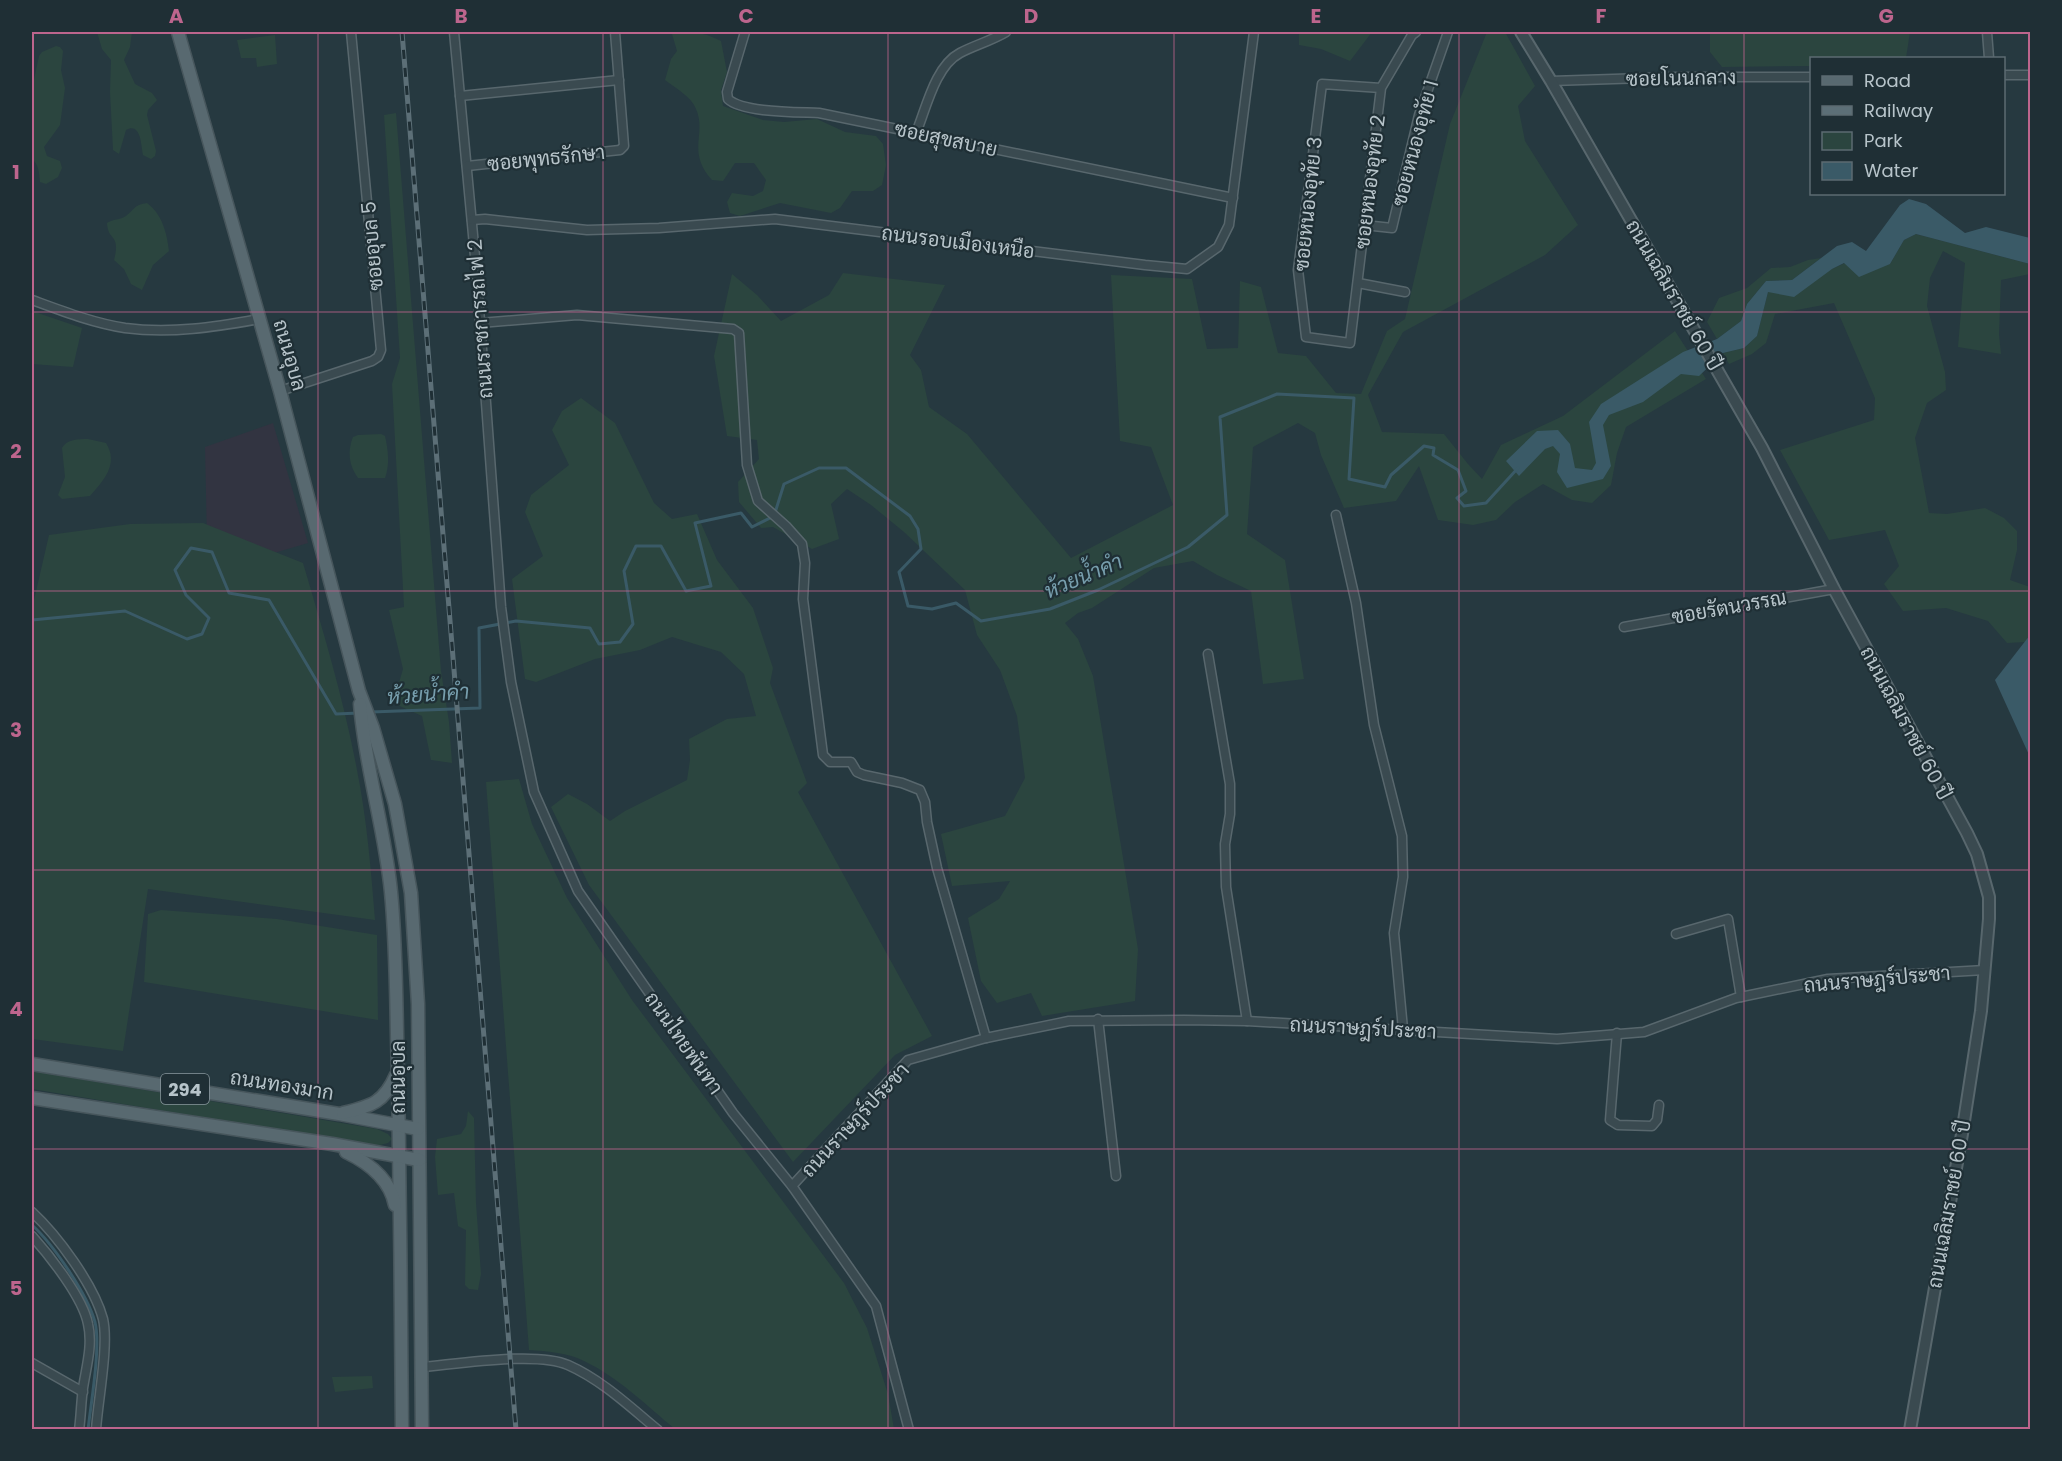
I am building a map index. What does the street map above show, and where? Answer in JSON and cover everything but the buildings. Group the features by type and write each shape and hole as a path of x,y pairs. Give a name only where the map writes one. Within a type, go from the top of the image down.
{"main road":[{"name":"ถนนอุบล","path":"178,32 280,391 368,729 391,892 398,1005 402,1430"},
{"name":"ถนนอุบล","path":"368,729 395,804 411,893 418,1004 422,1430"},
{"name":"ถนนทองมาก","path":"32,1064 418,1129"},
{"path":"339,1114 364,1108 383,1098 398,1070"},
{"name":"294","path":"32,1098 332,1144 419,1160"},
{"path":"332,1144 360,1159 379,1173 393,1196 400,1233"}],"street":[{"name":"ซอยอุบล 5","path":"280,391 372,361 378,357 381,342 351,32"},
{"name":"ถนนราชการรถไฟ 2","path":"455,32 504,634"},
{"path":"460,96 619,80 615,32"},
{"name":"ซอยสุขสบาย","path":"745,32 727,92 728,99 732,103 764,110 819,112 1233,198"},
{"path":"916,133 938,75 958,54 1006,32"},
{"name":"ถนนรอบเมืองเหนือ","path":"472,220 485,219 587,230 659,228 775,219 1145,266 1187,269 1218,247 1229,225 1254,32"},
{"name":"ซอยหนองอุทัย 2","path":"1350,343 1381,88 1412,35 1416,32"},
{"name":"ซอยหนองอุทัย 1","path":"1364,225 1392,228 1419,115 1448,32"},
{"name":"ถนนเฉลิมราชย์ 60 ปี","path":"1521,32 1762,448 1834,589 1977,854 1989,897 1981,1011 1966,1111 1910,1430"},
{"path":"1988,32 1989,57"},
{"path":"2005,75 2031,75"},
{"name":"ซอยโนนกลาง","path":"1551,81 1676,77 1810,77"},
{"name":"ซอยพุทธรักษา","path":"467,166 620,150 624,146 619,80"},
{"name":"ซอยหนองอุทัย 3","path":"1350,343 1306,337 1298,270 1322,84 1381,88"},
{"path":"1358,283 1405,292"},
{"path":"32,300 83,318 125,328 199,329 260,319"},
{"path":"480,323 577,315 733,329 738,333 747,465 758,501 802,544 805,563 803,599 823,755 830,762 851,762 857,772 864,775 902,783 920,790 925,802 936,868 986,1038"},
{"path":"1336,515 1356,603 1374,724 1402,836 1403,877 1394,933 1403,1029"},
{"name":"ซอยรัตนวรรณ","path":"1624,627 1834,589"},
{"name":"ถนนไทยพันทา","path":"504,634 511,682 534,792 578,891 733,1113 792,1186 876,1306 909,1430"},
{"path":"1208,654 1230,784 1230,814 1225,843 1226,887 1247,1021"},
{"path":"1676,934 1728,919 1741,997"},
{"name":"ถนนราษฎร์ประชา","path":"792,1186 908,1060 986,1038 1068,1021 1098,1019 1247,1021 1557,1039 1644,1032 1741,997 1828,979 1985,970"},
{"path":"1098,1019 1116,1176"},
{"path":"1617,1033 1610,1120 1618,1125 1652,1126 1658,1120 1659,1105"},
{"path":"32,1212 73,1260 103,1319 105,1344 96,1430"},
{"path":"32,1236 57,1266 76,1297 88,1323 90,1345 82,1392 79,1430"},
{"path":"421,1367 534,1358 567,1364 604,1386 658,1430"},
{"path":"32,1364 82,1392"}],"shaded area":[{"path":"273,423 308,543 264,556 207,540 205,447"}],"green space":[{"path":"97,32 132,32 130,47 124,60 135,84 152,93 157,100 148,110 147,115 156,151 155,156 151,159 143,155 139,136 135,129 131,128 126,130 119,154 113,150 111,60 102,49"},
{"path":"675,32 699,33 721,41 727,72 721,90 723,106 763,120 784,122 817,119 845,132 876,136 883,144 886,165 882,185 873,191 852,191 840,208 831,213 780,203 740,216 730,213 727,202 732,193 753,196 763,191 766,180 754,163 735,163 723,181 712,180 704,170 698,151 699,118 694,104 665,80 671,59 677,51 672,34"},
{"path":"1299,32 1372,32 1350,61 1321,49 1299,45"},
{"path":"1487,32 1505,32 1535,86 1518,106 1525,141 1578,225 1545,255 1403,332 1368,395 1382,432 1444,434 1482,479 1501,445 1563,416 1675,331 1706,379 1626,427 1617,453 1611,485 1592,503 1572,500 1543,484 1515,502 1496,520 1473,525 1438,520 1419,466 1396,501 1344,508 1321,455 1315,433 1298,423 1253,447 1247,534 1285,560 1304,679 1263,684 1251,591 1193,561 1154,568 1065,623 1078,639 1093,676 1138,949 1135,1001 1042,1016 1031,993 997,1003 981,981 968,918 999,899 1010,881 952,886 941,834 1005,816 1025,778 1017,716 1000,670 977,635 965,590 904,532 871,505 847,489 831,504 839,539 812,549 773,527 761,528 739,502 738,482 759,459 757,440 727,436 714,356 732,274 757,295 781,321 829,295 843,273 945,285 910,355 921,370 929,407 967,434 1071,558 1173,505 1151,447 1120,441 1111,275 1192,279 1207,349 1238,348 1240,281 1261,287 1278,353 1306,356 1336,393 1361,394 1387,331 1405,319 1450,124"},
{"path":"1710,32 1910,32 1906,57 1810,57 1810,66 1722,67 1710,52"},
{"path":"275,35 277,64 257,67 256,58 241,58 237,40"},
{"path":"56,46 63,51 61,70 65,88 60,125 44,147 47,156 60,161 62,168 58,177 46,184 40,182 39,172 32,159 34,118 32,89 39,56 42,52"},
{"path":"396,113 441,671 449,722 452,763 431,760 422,716 393,703 403,669 389,610 404,607 392,384 400,358 384,115"},
{"path":"147,203 163,224 169,251 153,265 142,290 131,284 124,269 114,260 116,246 107,223 126,216 137,206"},
{"path":"1916,234 2030,264 2030,274 2001,280 1999,335 2001,354 1958,347 1965,263 1943,251 1930,278 1927,306 1945,372 1946,390 1927,403 1915,438 1929,513 1947,514 1985,508 2004,518 2017,531 2017,550 2010,580 2030,587 2030,635 2025,642 2007,643 1988,621 1946,608 1903,611 1884,584 1899,566 1885,530 1829,540 1780,450 1874,420 1875,398 1834,303 1775,314 1766,343 1752,354 1729,364 1723,353 1744,348 1757,336 1768,292 1845,263 1890,264 1904,240"},
{"path":"1821,258 1792,280 1766,281 1747,304 1741,321 1717,339 1707,322 1719,298 1747,288 1771,268 1790,267"},
{"path":"32,311 82,328 73,367 32,364"},
{"path":"581,398 615,423 654,503 672,519 697,514 717,560 753,608 773,668 770,683 807,783 798,792 932,1036 895,1055 793,1162 589,885 551,807 568,794 587,804 610,821 687,780 690,760 689,739 727,719 756,716 744,674 721,652 672,637 640,650 595,659 536,682 525,679 512,579 543,556 525,512 531,495 569,465 552,430 562,411"},
{"path":"381,434 385,436 388,452 388,468 385,478 358,478 350,458 353,437"},
{"path":"88,439 106,443 111,458 108,471 90,496 62,499 58,495 65,477 62,448 70,441"},
{"path":"203,523 303,563 333,666 352,744 366,826 375,920 148,889 123,1051 32,1039 32,602 49,535 130,524"},
{"path":"519,779 532,824 567,898 632,1000 844,1283 867,1328 888,1394 894,1429 675,1429 632,1392 597,1368 571,1356 529,1350 486,782"},
{"path":"161,910 277,919 377,935 378,1020 144,982 148,914"},
{"path":"32,1071 377,1129 388,1134 392,1139 388,1143 376,1146 32,1089"},
{"path":"468,1111 474,1118 476,1203 481,1274 478,1290 469,1289 465,1285 466,1230 458,1226 454,1193 438,1195 435,1157 437,1139 461,1134 466,1126"},
{"path":"372,1376 373,1388 335,1392 332,1377"}],"water":[{"path":"1909,199 1926,204 1965,233 1986,227 2030,238 2030,264 1916,234 1904,240 1890,264 1859,277 1844,263 1794,297 1768,292 1757,336 1744,348 1723,353 1699,376 1681,374 1643,402 1609,415 1603,425 1611,466 1603,479 1567,488 1557,472 1560,454 1553,446 1545,449 1519,476 1506,461 1537,431 1558,430 1570,444 1575,468 1592,470 1596,463 1589,422 1601,404 1683,352 1717,339 1741,321 1747,304 1766,281 1792,280 1837,246 1852,242 1866,251 1900,205"},
{"path":"2030,635 2030,757 1995,680"}],"waterway":[{"name":"ห้วยน้ำคำ","path":"371,712 480,708 479,628 516,621 590,628 599,644 620,642 633,624 624,571 636,546 661,546 686,591 711,586 695,523 741,513 752,527 774,516 784,484 819,468 846,468 910,516 918,529 921,549 899,572 908,606 932,609 956,603 981,621 1050,609 1098,590 1188,547 1227,515 1220,417 1277,394 1354,398 1349,479 1385,487 1391,475 1424,446 1434,448 1433,455 1458,470 1466,491 1457,498 1464,506 1486,503 1518,468"},
{"name":"ห้วยน้ำคำ","path":"32,620 125,611 187,639 202,634 209,618 186,595 175,570 191,548 212,552 229,593 269,600 336,714 359,713"},
{"path":"32,1225 50,1244 68,1270 85,1298 95,1322 97,1345 88,1430"}],"railway":[{"path":"402,32 516,1430"}]}
